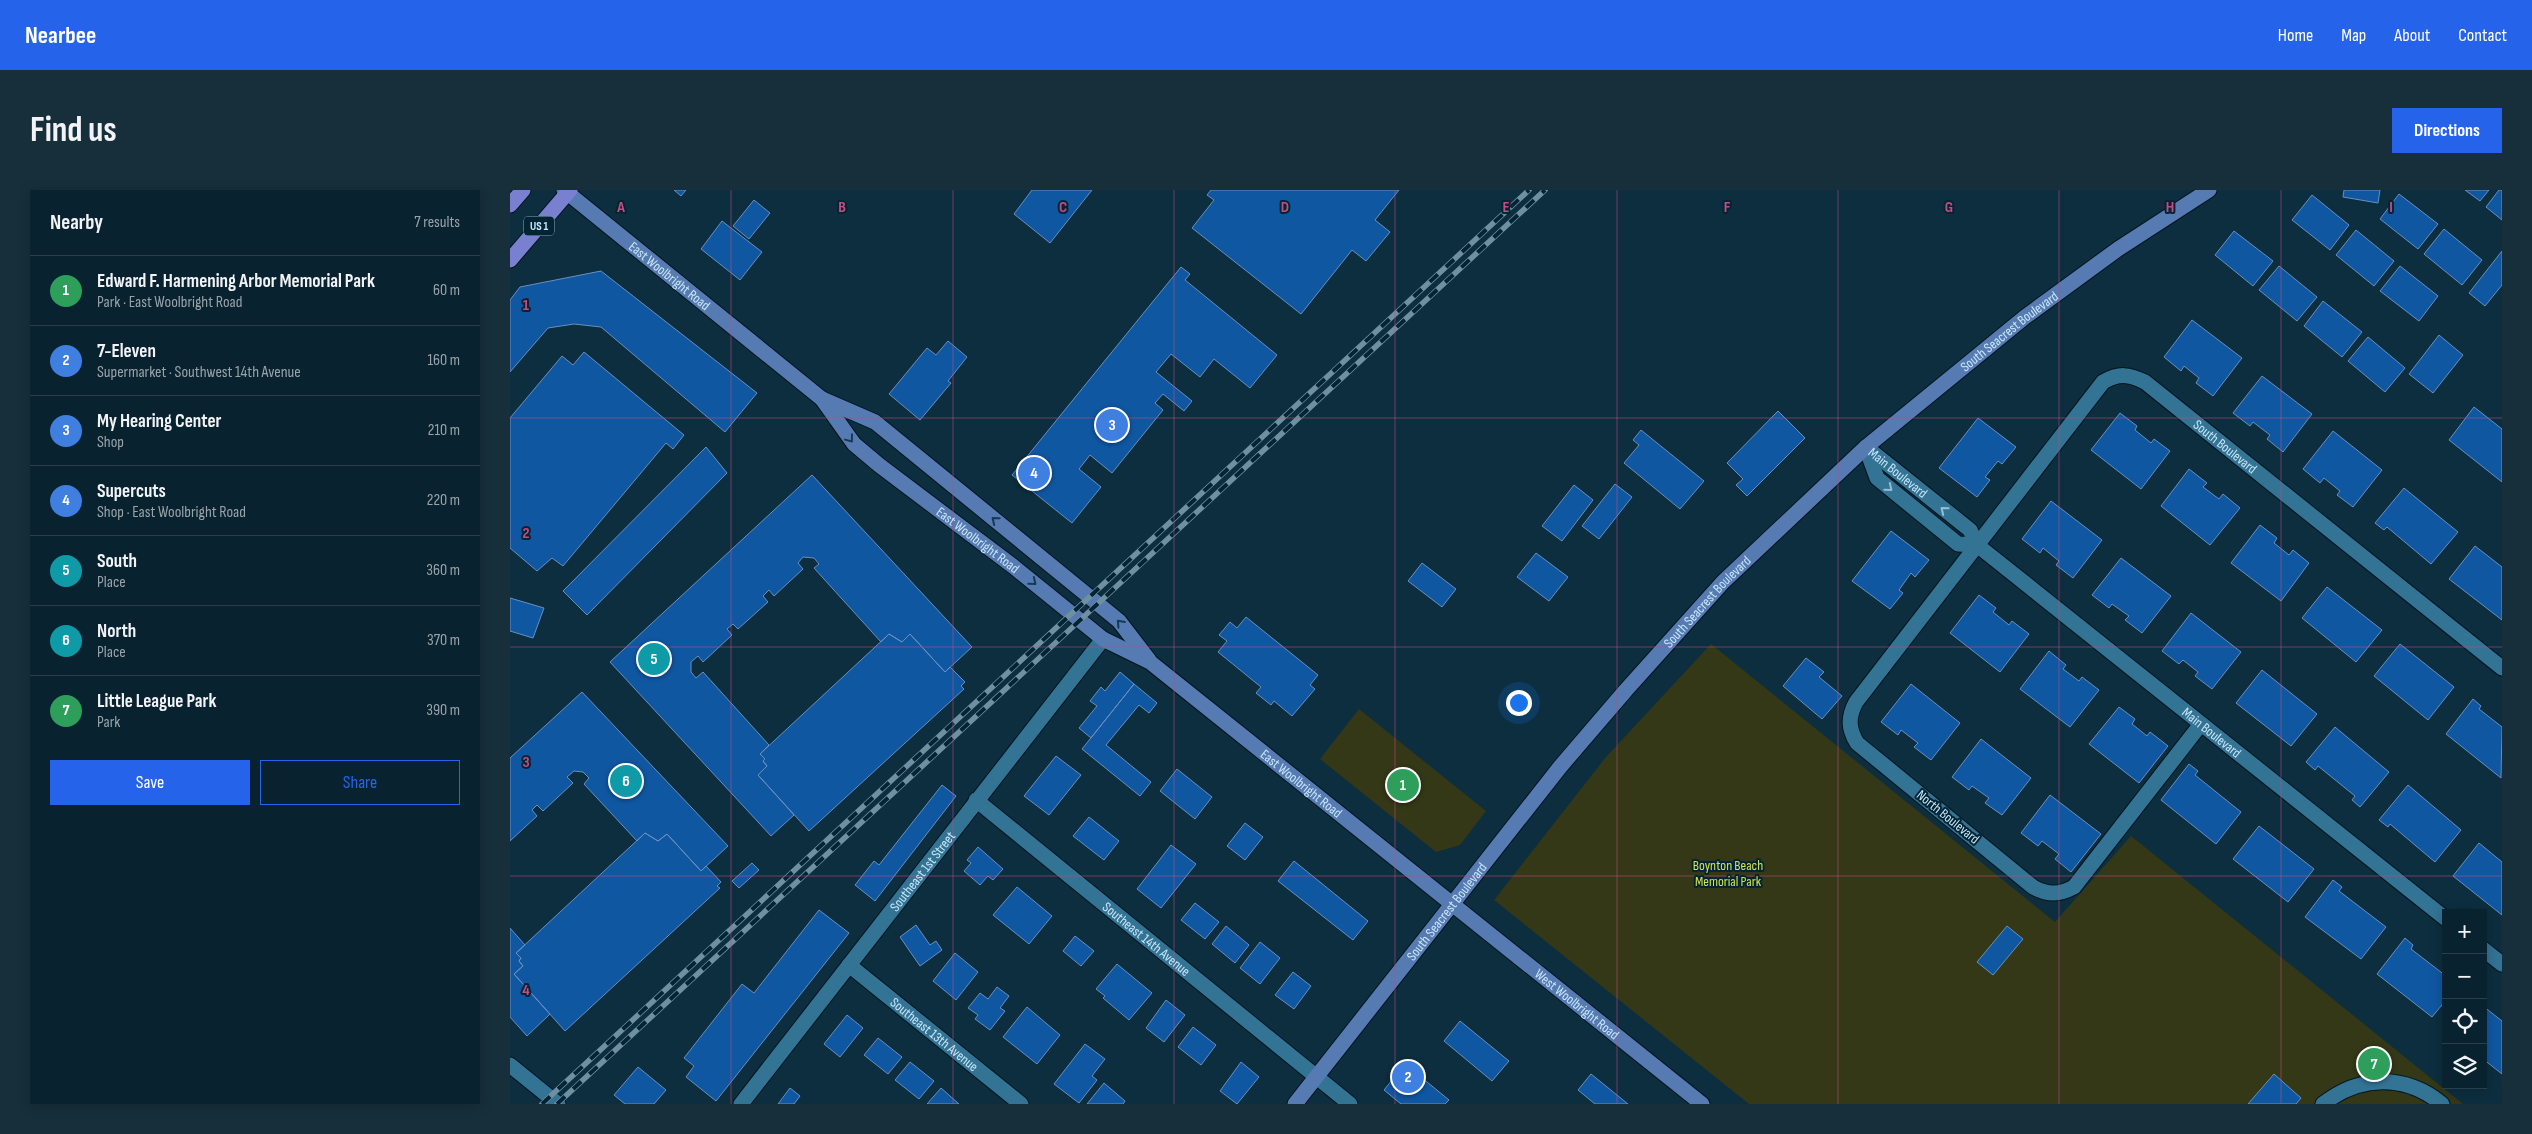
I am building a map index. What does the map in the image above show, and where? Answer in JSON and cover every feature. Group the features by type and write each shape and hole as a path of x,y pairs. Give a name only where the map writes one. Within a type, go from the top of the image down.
{"main road":[{"name":"US 1","path":"510,205 522,190"},
{"name":"South Seacrest Boulevard","path":"1295,1104 1560,767 1723,582 1866,448 2025,317 2118,250 2209,190"},
{"name":"US 1","path":"510,260 567,191"},
{"name":"East Woolbright Road","path":"567,191 822,399 854,444 1014,567 1103,639 1150,662 1453,903"},
{"name":"East Woolbright Road","path":"822,399 875,422 1120,621 1150,662"},
{"name":"West Woolbright Road","path":"1453,903 1702,1104"}],"street":[{"name":"South Boulevard","path":"1977,545 2103,382 2118,376 2134,376 2145,382 2502,668"},
{"name":"Main Boulevard","path":"1866,448 1877,478 1958,544 1977,545 2442,916"},
{"name":"North Boulevard","path":"1977,545 1856,702 1850,723 1852,734 1857,743 2034,887 2043,892 2054,894 2074,887 2201,724"},
{"name":"Southeast 1st Street","path":"741,1104 1103,639"},
{"name":"Southeast 14th Avenue","path":"976,800 1350,1104"},
{"path":"2487,952 2502,964"},
{"name":"Southeast 13th Avenue","path":"849,965 1021,1104"},
{"path":"510,1065 558,1104"},
{"path":"2322,1104 2336,1094 2372,1081 2402,1082 2442,1104"}],"green space":[{"name":"Boynton Beach Memorial Park","path":"1711,644 2055,922 2131,836 2442,1087 2442,1089 2463,1104 1749,1104 1494,900 1606,757"},
{"path":"1359,709 1486,811 1460,845 1436,852 1320,759"}],"building":[{"path":"674,190 686,190 681,196"},
{"path":"1032,190 1092,190 1050,243 1014,214"},
{"path":"1211,190 1399,190 1375,220 1390,232 1366,261 1352,250 1301,314 1192,228 1214,200 1207,195"},
{"path":"2344,190 2380,190 2378,203 2343,197"},
{"path":"2465,190 2489,190 2480,201"},
{"path":"2499,190 2502,190 2502,220 2486,207"},
{"path":"2399,194 2438,224 2418,249 2380,219"},
{"path":"2312,195 2349,225 2330,250 2292,220"},
{"path":"754,200 770,213 749,239 733,226"},
{"path":"722,221 762,252 740,280 701,249"},
{"path":"2444,229 2482,260 2462,285 2424,254"},
{"path":"2356,230 2394,261 2374,286 2336,255"},
{"path":"2234,231 2273,261 2253,286 2215,255"},
{"path":"2502,251 2502,285 2485,306 2469,293"},
{"path":"2279,266 2317,297 2297,321 2259,290"},
{"path":"2400,266 2438,296 2419,321 2380,291"},
{"path":"1181,267 1190,274 1185,280 1277,355 1250,388 1214,359 1200,377 1171,354 1156,372 1192,401 1184,411 1163,394 1155,403 1163,410 1112,473 1090,455 1079,469 1101,487 1072,523 1012,475"},
{"path":"601,271 757,393 725,432 601,327 574,324 548,328 510,372 510,300 520,287"},
{"path":"2323,301 2362,332 2342,357 2304,326"},
{"path":"2192,320 2242,358 2213,396 2196,383 2199,378 2184,366 2181,371 2164,357"},
{"path":"2439,335 2463,355 2433,393 2409,374"},
{"path":"2368,337 2405,368 2385,392 2348,361"},
{"path":"948,341 967,357 948,381 951,383 920,420 889,394 927,348 936,355"},
{"path":"584,352 684,435 673,449 666,443 563,566 552,558 537,571 510,548 510,418 562,356 573,365"},
{"path":"2262,376 2312,414 2283,452 2267,439 2270,435 2253,422 2250,426 2233,413"},
{"path":"2474,407 2502,429 2502,482 2449,440"},
{"path":"1778,411 1805,438 1747,496 1736,485 1743,479 1727,463"},
{"path":"2120,413 2137,426 2135,430 2151,443 2154,439 2170,451 2141,489 2091,450"},
{"path":"1978,418 2016,447 2002,464 1998,461 1985,477 1990,480 1977,497 1939,468"},
{"path":"1641,430 1704,481 1680,509 1624,463 1639,445 1633,440"},
{"path":"2333,431 2382,470 2353,507 2337,495 2340,491 2324,478 2320,483 2303,469"},
{"path":"706,447 727,473 587,615 563,591"},
{"path":"2189,469 2207,483 2203,487 2219,499 2223,494 2240,508 2210,545 2161,506"},
{"path":"812,475 972,647 945,672 910,634 902,642 889,634 881,642 814,568 819,564 814,558 803,557 798,563 803,569 774,596 769,590 763,596 768,602 738,629 733,624 727,629 732,635 703,662 698,656 691,662 691,672 696,678 703,672 769,745 760,754 765,759 763,761 767,766 758,775 794,815 771,836 610,662"},
{"path":"1615,484 1632,497 1599,539 1582,526"},
{"path":"1574,485 1593,500 1562,541 1542,526"},
{"path":"2404,488 2458,532 2431,564 2387,527 2384,530 2375,523"},
{"path":"2051,501 2102,540 2073,578 2056,565 2059,561 2043,548 2040,553 2022,539"},
{"path":"2260,525 2277,538 2274,543 2289,555 2293,550 2309,563 2281,601 2231,563"},
{"path":"1891,531 1929,560 1915,577 1911,573 1899,590 1903,593 1890,609 1852,581"},
{"path":"2475,546 2502,567 2502,620 2449,579"},
{"path":"1536,553 1568,577 1549,601 1517,577"},
{"path":"2121,558 2171,596 2142,633 2125,620 2129,616 2112,604 2109,608 2092,595"},
{"path":"1422,563 1456,589 1442,607 1408,581"},
{"path":"2327,587 2382,630 2356,662 2302,618"},
{"path":"1979,595 1996,608 1993,612 2009,625 2012,621 2029,634 2000,672 1950,633"},
{"path":"510,598 544,608 533,638 510,631"},
{"path":"2191,613 2241,652 2212,689 2195,676 2198,672 2183,660 2179,664 2162,651"},
{"path":"1246,617 1318,675 1310,685 1315,689 1292,716 1274,701 1271,705 1256,693 1261,687 1218,652 1227,641 1219,635 1230,622 1237,628"},
{"path":"889,634 902,642 910,634 945,672 950,667 965,682 961,686 964,689 809,831 758,775 767,766 763,761 765,759 760,754"},
{"path":"2400,644 2454,687 2428,720 2374,676"},
{"path":"2049,651 2066,665 2063,669 2079,681 2082,677 2099,690 2070,727 2020,689"},
{"path":"1806,658 1824,672 1819,677 1842,696 1822,719 1783,686"},
{"path":"2262,670 2317,714 2291,746 2236,703"},
{"path":"1120,672 1134,684 1091,738 1079,728 1097,706 1090,701 1101,687 1105,691"},
{"path":"1134,684 1157,703 1149,713 1139,705 1106,745 1151,782 1140,796 1082,749"},
{"path":"1911,684 1960,723 1931,760 1914,747 1918,743 1901,730 1898,735 1881,722"},
{"path":"582,692 728,846 701,871 667,834 658,841 645,833 637,841 584,784 589,778 583,772 574,771 567,777 573,783 543,811 537,805 532,810 537,816 510,841 510,758"},
{"path":"2473,699 2481,706 2479,709 2502,727 2501,778 2446,734"},
{"path":"2119,707 2135,719 2132,724 2147,736 2150,732 2168,746 2139,783 2089,744"},
{"path":"2335,727 2389,772 2360,807 2352,800 2355,796 2318,766 2315,770 2306,762"},
{"path":"1981,739 2031,778 2002,815 1985,803 1989,798 1972,786 1969,790 1952,777"},
{"path":"1056,756 1081,775 1049,815 1024,796"},
{"path":"2189,764 2198,771 2195,775 2241,812 2216,844 2161,800"},
{"path":"1177,769 1212,797 1195,819 1160,791"},
{"path":"942,785 956,796 875,901 855,885 874,861 879,865"},
{"path":"2408,785 2461,830 2435,862 2390,824 2388,827 2379,820"},
{"path":"2050,795 2101,834 2071,872 2055,859 2059,854 2042,841 2038,846 2021,833"},
{"path":"1089,817 1119,841 1104,860 1073,836"},
{"path":"1245,823 1263,837 1245,860 1227,846"},
{"path":"2259,826 2314,869 2288,902 2233,859"},
{"path":"645,833 658,841 667,834 701,871 706,866 721,882 717,886 720,888 565,1031 514,974 523,966 519,961 521,958 516,953"},
{"path":"2479,843 2502,862 2502,915 2453,876"},
{"path":"1171,845 1196,864 1161,908 1137,889"},
{"path":"978,847 1003,869 993,880 988,876 980,885 964,871 971,863 967,860"},
{"path":"1294,861 1368,921 1353,940 1278,881"},
{"path":"752,863 759,870 739,888 732,881"},
{"path":"2333,880 2342,887 2339,891 2386,927 2361,959 2305,917"},
{"path":"1017,887 1052,916 1029,944 993,915"},
{"path":"1195,903 1219,922 1205,939 1181,920"},
{"path":"819,910 849,933 716,1101 686,1077 694,1066 684,1058 742,984 754,993"},
{"path":"916,925 930,945 936,941 942,950 920,966 900,937"},
{"path":"1226,926 1249,945 1235,963 1212,944"},
{"path":"2007,926 2023,939 1993,975 1977,962"},
{"path":"510,928 525,945 516,953 521,958 519,961 523,966 514,974 550,1014 527,1036 510,1017"},
{"path":"1075,936 1094,951 1081,966 1063,951"},
{"path":"2405,938 2413,945 2411,949 2442,973 2442,1005 2432,1017 2377,974"},
{"path":"1260,942 1280,958 1260,984 1240,968"},
{"path":"955,953 978,972 956,1000 933,981"},
{"path":"1117,964 1152,993 1129,1020 1103,998 1105,996 1096,989"},
{"path":"1293,972 1311,986 1294,1009 1275,995"},
{"path":"997,987 1009,996 1000,1008 1005,1011 990,1030 975,1019 978,1015 968,1008 980,993 988,999"},
{"path":"1166,1000 1185,1015 1164,1042 1146,1028"},
{"path":"1027,1007 1060,1035 1037,1064 1003,1037"},
{"path":"2487,1009 2502,1021 2502,1074 2487,1062"},
{"path":"847,1015 863,1028 840,1057 824,1044"},
{"path":"1460,1021 1509,1061 1492,1081 1444,1041"},
{"path":"1193,1027 1216,1045 1201,1065 1178,1047"},
{"path":"878,1038 902,1057 888,1074 864,1055"},
{"path":"1085,1044 1105,1059 1092,1076 1097,1080 1079,1103 1054,1084"},
{"path":"910,1062 934,1081 919,1099 895,1080"},
{"path":"1241,1062 1259,1077 1237,1104 1220,1091"},
{"path":"1405,1064 1449,1100 1445,1104 1401,1104 1384,1090"},
{"path":"638,1067 666,1090 654,1104 625,1104 614,1095"},
{"path":"1591,1074 1628,1104 1595,1104 1578,1090"},
{"path":"2274,1074 2301,1098 2296,1104 2248,1104"},
{"path":"1104,1083 1125,1101 1123,1104 1087,1104"},
{"path":"790,1088 800,1096 794,1104 778,1104"},
{"path":"941,1088 959,1104 927,1104"}],"railway":[{"path":"542,1104 1529,190"},
{"path":"557,1104 1545,190"}],"place":[{"name":"My Hearing Center","path":"1112,425"},
{"name":"Supercuts","path":"1034,473"},
{"name":"South","path":"654,659"},
{"name":"North","path":"626,781"},
{"name":"Edward F. Harmening Arbor Memorial Park","path":"1403,785"},
{"name":"Little League Park","path":"2374,1064"},
{"name":"7-Eleven","path":"1408,1077"}]}
